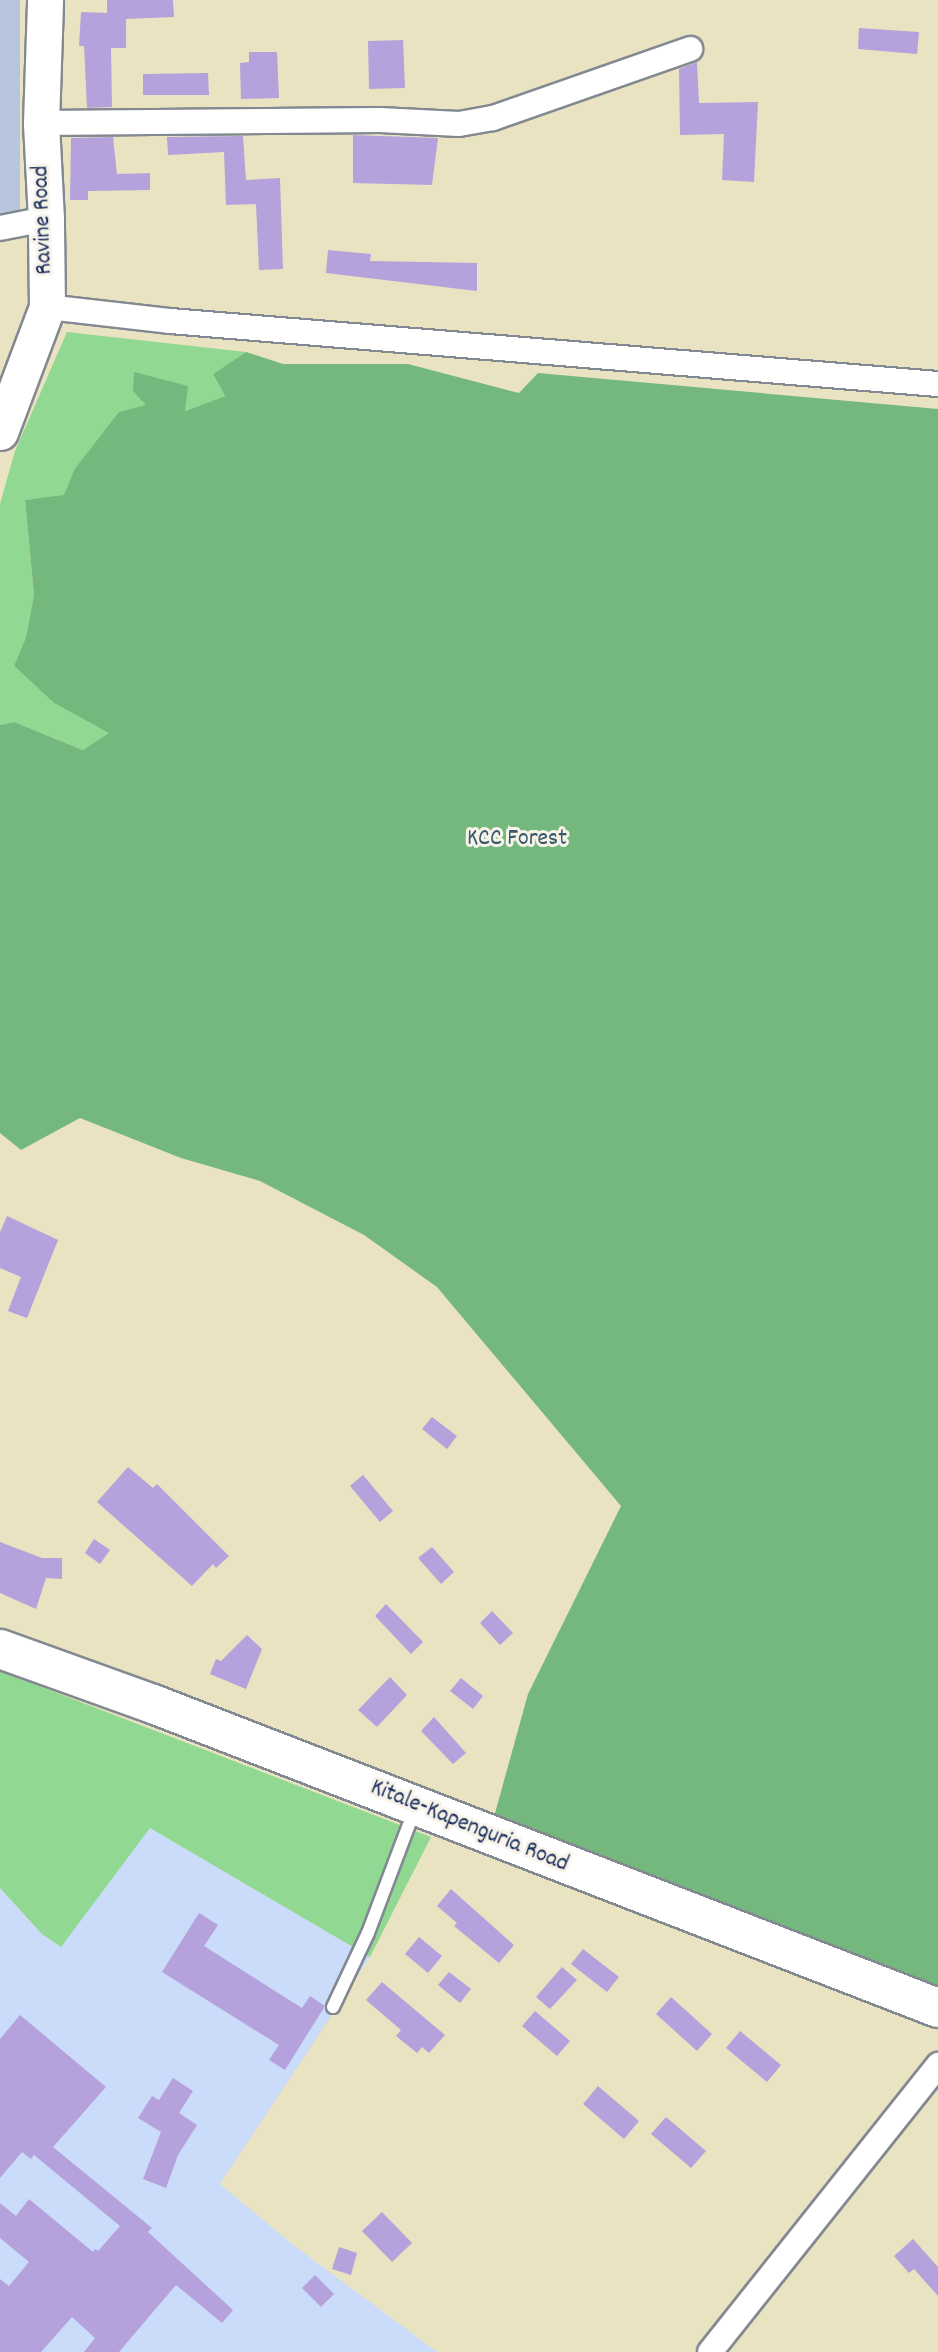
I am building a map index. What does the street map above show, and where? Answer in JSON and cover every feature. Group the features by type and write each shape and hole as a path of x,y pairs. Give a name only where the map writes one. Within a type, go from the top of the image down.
{"highway":[{"name":"Kitale-Kapenguria Road","path":"0,1649 153,1704 938,2008"}],"street":[{"name":"Ravine Road","path":"0,432 47,307 41,123 45,0"},
{"path":"41,123 380,120 459,124 493,118 690,49"},
{"path":"0,228 46,219"},
{"path":"47,307 170,321 938,384"},
{"path":"713,2351 938,2065"}],"lane":[{"path":"333,2007 368,1933 416,1807"}],"shaded area":[{"path":"0,0 20,0 20,210 0,215"},
{"path":"150,1828 370,1957 220,2184 292,2244 437,2352 0,2352 0,1888 42,1934 61,1946"}],"green space":[{"path":"67,332 246,352 213,374 225,396 185,411 147,405 74,470 64,496 25,500 34,595 26,637 14,666 54,703 110,733 83,750 14,722 0,725 0,504 15,451"},
{"name":"KCC Forest","path":"246,352 283,364 408,364 519,393 538,373 938,409 938,2005 489,1835 528,1694 621,1506 437,1287 364,1235 260,1181 181,1158 80,1118 21,1150 0,1133 0,725 14,722 83,750 109,733 54,703 14,666 26,637 34,595 25,500 64,495 74,470 119,412 146,405 133,391 134,372 188,386 185,411 225,396 213,374"},
{"path":"0,1671 431,1837 370,1957 150,1828 61,1947 42,1934 0,1888"}],"building":[{"path":"107,0 173,0 174,17 126,19 126,48 111,48 112,107 87,108 84,46 79,46 81,12 107,13"},
{"path":"859,28 919,32 917,54 858,49"},
{"path":"403,40 405,88 369,89 368,41"},
{"path":"249,52 277,52 279,98 241,99 240,63 249,62"},
{"path":"697,62 699,103 758,102 754,182 722,180 724,134 680,135 679,69"},
{"path":"208,73 209,95 143,95 143,74"},
{"path":"353,135 438,138 432,185 353,183"},
{"path":"243,136 246,180 280,178 283,269 259,270 256,204 226,205 224,152 168,155 167,137"},
{"path":"113,137 117,174 150,173 150,190 88,191 88,200 70,200 71,138"},
{"path":"328,250 371,254 370,261 477,263 477,291 326,273"},
{"path":"7,1216 58,1240 27,1318 8,1311 21,1277 0,1268 0,1232"},
{"path":"432,1417 457,1436 447,1449 422,1429"},
{"path":"128,1467 153,1488 157,1484 229,1556 216,1568 213,1564 192,1586 97,1502"},
{"path":"363,1475 393,1511 380,1522 350,1486"},
{"path":"94,1539 110,1550 100,1564 85,1553"},
{"path":"0,1542 42,1558 62,1558 62,1579 46,1578 36,1609 0,1593"},
{"path":"432,1547 454,1572 441,1584 418,1558"},
{"path":"386,1604 423,1642 411,1654 375,1616"},
{"path":"492,1611 513,1633 500,1645 480,1623"},
{"path":"247,1635 262,1649 246,1689 210,1674 216,1659 221,1661"},
{"path":"390,1677 407,1695 377,1727 358,1710"},
{"path":"461,1678 483,1696 473,1709 450,1691"},
{"path":"434,1717 466,1753 453,1764 421,1731"},
{"path":"451,1889 514,1945 499,1963 454,1926 457,1923 437,1906"},
{"path":"199,1913 218,1925 204,1946 302,2008 310,1996 325,2006 285,2070 269,2060 279,2045 162,1972"},
{"path":"419,1937 442,1956 428,1973 405,1954"},
{"path":"583,1949 619,1977 607,1992 571,1964"},
{"path":"562,1967 577,1980 550,2009 536,1997"},
{"path":"449,1972 471,1989 460,2003 438,1985"},
{"path":"382,1982 445,2035 429,2053 422,2047 417,2053 396,2036 401,2030 366,2000"},
{"path":"671,1997 712,2034 697,2051 656,2014"},
{"path":"535,2011 570,2041 557,2056 522,2026"},
{"path":"20,2015 106,2087 53,2147 152,2228 148,2232 233,2310 222,2323 176,2285 119,2352 84,2352 95,2338 72,2317 41,2352 0,2352 0,2279 9,2286 29,2262 0,2238 0,2203 16,2216 29,2199 93,2252 95,2249 98,2251 120,2226 34,2155 31,2159 22,2152 0,2178 0,2039"},
{"path":"740,2031 781,2065 767,2082 726,2048"},
{"path":"173,2078 193,2091 179,2113 197,2125 178,2155 166,2188 143,2179 161,2132 138,2118 152,2096 159,2100"},
{"path":"598,2086 639,2121 624,2139 583,2104"},
{"path":"666,2117 706,2151 691,2168 651,2134"},
{"path":"382,2212 412,2243 392,2262 362,2231"},
{"path":"913,2239 938,2267 938,2296 914,2269 909,2273 894,2256"},
{"path":"339,2247 357,2253 351,2275 332,2269"},
{"path":"315,2275 334,2294 321,2307 302,2288"}]}
